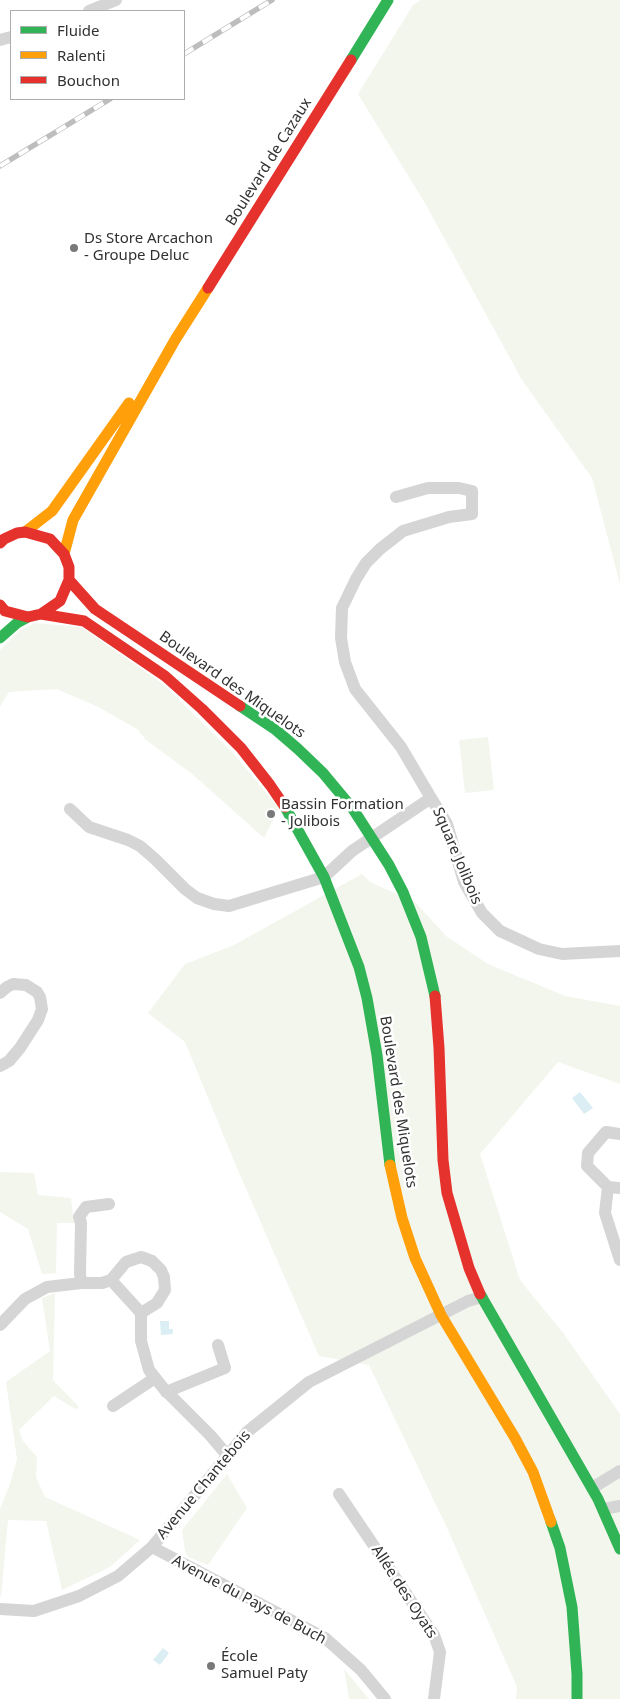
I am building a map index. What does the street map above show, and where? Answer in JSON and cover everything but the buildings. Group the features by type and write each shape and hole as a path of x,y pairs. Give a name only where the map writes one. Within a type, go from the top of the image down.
{"main road":[{"name":"Boulevard de Cazaux","path":"64,554 73,520 123,435 175,340 388,0"},
{"name":"Boulevard de Cazaux","path":"25,532 52,511 175,340"},
{"path":"0,638 17,623 28,617 41,614 60,601 69,580 64,554 50,539 25,532 17,533 1,540"},
{"name":"Boulevard des Miquelots","path":"69,580 95,609 276,730 298,749 339,791 373,838 389,865 403,892 421,937 435,997 443,1160 447,1193 469,1268 482,1297 592,1488 620,1549"},
{"path":"0,605 5,610 28,617"},
{"name":"Boulevard des Miquelots","path":"41,614 84,621 165,676 202,709 240,748 270,786 292,818 324,877 346,932 367,998 377,1055 391,1172 402,1218 415,1258 441,1316 533,1472 557,1540 572,1607 577,1699"}],"street":[{"path":"91,10 116,0"},
{"name":"Square Jolibois","path":"396,497 428,488 459,488 472,491 472,514 449,518 403,531 366,563 342,608 341,638 345,662 355,689 401,746 447,824 464,882 482,914 500,931 539,949 562,954 620,951"},
{"name":"Square Jolibois","path":"324,877 352,852 431,798"},
{"path":"70,809 89,827 140,846 184,889 197,898 214,904 229,906 324,877"},
{"path":"0,993 7,986 26,984 37,992 42,1009 38,1020 17,1052 9,1061 0,1066"},
{"path":"620,1134 606,1132 588,1153 587,1166 614,1188 605,1212 620,1260"},
{"path":"81,1283 81,1223 79,1217 86,1207 109,1204"},
{"path":"0,1325 26,1299 48,1287 81,1283 102,1283 111,1280 126,1262 141,1257 152,1261 161,1270 164,1277 165,1290 157,1303 141,1313"},
{"path":"111,1280 141,1313 141,1341 149,1370 166,1392 228,1455"},
{"name":"Avenue Chantebois","path":"0,1610 34,1611 80,1596 118,1576 152,1547 247,1432 309,1382 468,1301 482,1297"},
{"path":"166,1392 225,1368 218,1345"},
{"path":"113,1406 155,1378"},
{"path":"592,1488 620,1471"},
{"name":"Allée des Oyats","path":"339,1494 434,1635 440,1652 434,1699"},
{"path":"603,1509 620,1506"},
{"name":"Avenue du Pays de Buch","path":"152,1547 325,1638 361,1670 385,1699"}],"shaded area":[{"path":"421,0 620,0 620,584 592,478 522,380 426,205 358,94 413,5"},
{"path":"35,623 81,627 163,684 233,753 279,808 264,838 191,773 146,740 137,729 98,707 57,689 9,692 0,707 0,650 19,631"},
{"path":"488,737 494,790 465,793 459,740"},
{"path":"362,874 370,882 415,902 446,936 488,964 565,996 620,1006 620,1084 558,1062 480,1154 520,1280 564,1334 620,1414 620,1699 516,1699 517,1687 448,1530 369,1365 319,1356 237,1168 185,1042 148,1013 185,964 234,945"},
{"path":"580,1092 593,1108 584,1114 572,1098"},
{"path":"0,1172 34,1173 38,1195 71,1198 74,1223 57,1223 56,1273 42,1274 28,1229 0,1212"},
{"path":"55,1293 53,1380 79,1407 75,1409 54,1396 19,1430 23,1441 37,1457 36,1477 45,1497 140,1540 110,1567 62,1590 46,1521 8,1520 1,1597 0,1509 17,1459 6,1382 50,1351 42,1298"},
{"path":"160,1321 169,1321 169,1329 173,1329 173,1334 161,1335"},
{"path":"227,1474 247,1508 208,1565 188,1557 185,1551 182,1530"},
{"path":"163,1648 169,1653 160,1665 153,1660"},
{"path":"344,1669 369,1699 349,1699"}],"railway":[{"path":"185,53 272,0"},
{"path":"0,166 108,100"}],"traffic: fast":[{"path":"351,60 388,0"},
{"path":"0,638 17,623 28,617"},
{"path":"240,706 276,730 298,749 323,773 353,809 389,865 403,892 421,937 435,996"},
{"path":"285,807 324,877 359,967 367,998 377,1055 390,1165"},
{"path":"480,1294 598,1499 620,1549"},
{"path":"551,1522 560,1548 572,1607 577,1699"}],"traffic: slow":[{"path":"64,554 73,520 175,340 208,288"},
{"path":"25,532 52,511 129,403"},
{"path":"390,1165 402,1218 415,1258 441,1315 515,1438 533,1472 551,1522"}],"traffic: jam":[{"path":"208,288 351,60"},
{"path":"0,543 17,533 25,532 50,539 64,554 69,567 69,580 60,601 41,614 28,617 5,611 0,605"},
{"path":"69,580 95,609 240,706"},
{"path":"41,614 84,621 165,676 241,748 285,807"},
{"path":"435,996 443,1160 447,1193 469,1268 480,1294"}],"place":[{"name":"Ds Store Arcachon - Groupe Deluc","path":"74,248"},
{"name":"Bassin Formation - Jolibois","path":"271,814"},
{"name":"École Samuel Paty","path":"211,1666"}]}
